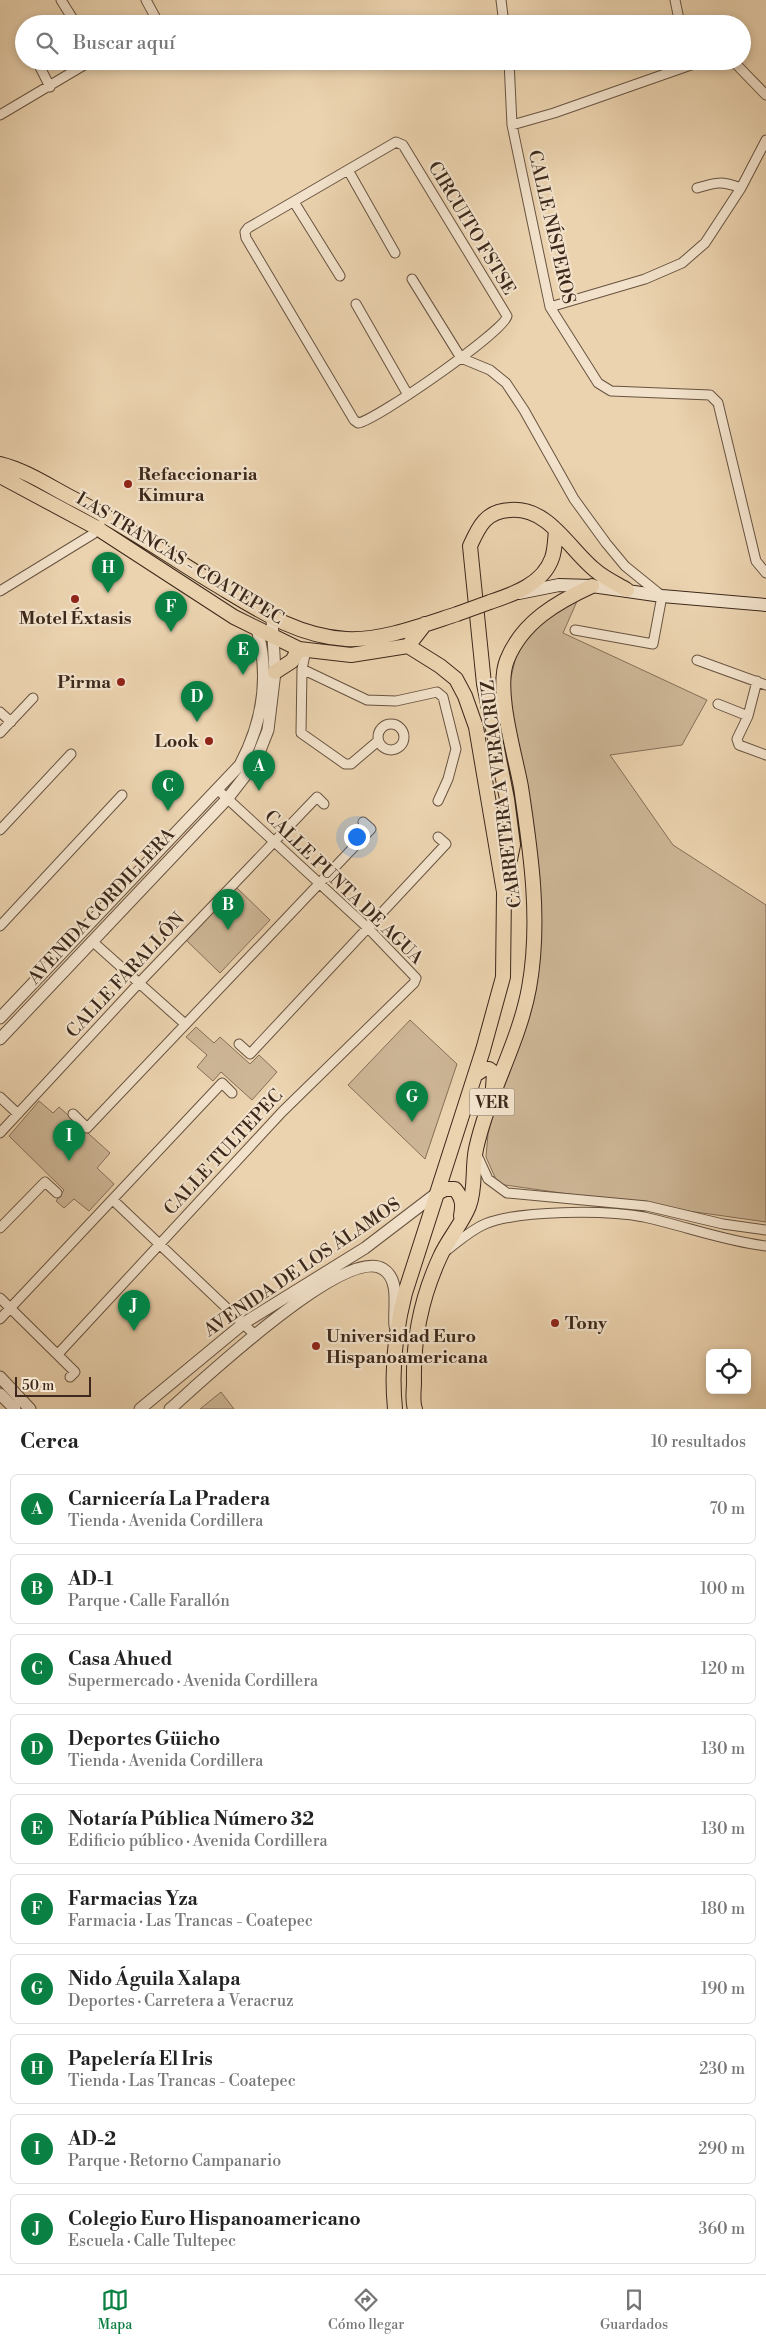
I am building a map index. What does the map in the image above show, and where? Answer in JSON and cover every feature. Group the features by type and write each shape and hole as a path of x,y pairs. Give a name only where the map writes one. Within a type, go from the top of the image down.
{"main road":[{"name":"LAS TRANCAS - COATEPEC","path":"1,472 109,517 144,541 272,618 322,636 348,639 381,635 425,624 517,593 559,585 592,586 662,596 766,604"},
{"name":"LAS TRANCAS - COATEPEC","path":"1,472 97,528 234,617 272,637 302,649 351,655 408,646"},
{"path":"504,892 513,845 507,800 484,684 470,546 478,526 488,516 501,510 520,509 535,513 556,530 594,570 627,590"},
{"path":"517,593 542,575 553,558 556,530"},
{"name":"CARRETERA A VERACRUZ","path":"414,1407 414,1359 418,1325 426,1294 441,1255 459,1227 472,1196 476,1150 517,1031 529,988 534,907 530,854 502,681 506,662 516,640 540,615 566,598 592,586"},
{"path":"408,646 425,624"},
{"path":"348,639 352,643 351,655"},
{"name":"CARRETERA A VERACRUZ","path":"395,1409 393,1383 396,1334 405,1293 475,1076 503,977 504,892 476,727 465,696 456,679 440,666 408,646"},
{"path":"275,672 292,661 302,649"},
{"path":"507,800 530,854"},
{"path":"475,1076 484,1069 489,1069 494,1073 495,1080 488,1111"},
{"path":"437,1193 445,1188 455,1189 460,1196 463,1204 459,1227"},
{"path":"393,1383 401,1406 414,1407"}],"street":[{"path":"61,0 70,15"},
{"path":"146,0 154,15"},
{"path":"501,0 503,15"},
{"path":"675,0 678,15"},
{"path":"42,70 50,87"},
{"path":"0,115 77,70"},
{"name":"CALLE NÍSPEROS","path":"509,70 512,125 550,307 598,383 611,391 710,395 715,398 718,403 756,561 766,572"},
{"path":"512,125 554,113 672,70"},
{"path":"742,70 766,95"},
{"path":"550,307 644,279 682,263 705,243 741,188 766,140"},
{"name":"CIRCUITO FSTSE","path":"396,142 403,145 507,316 503,325 461,358 408,395 362,422 354,420 246,238 245,232 248,228 294,202 396,142"},
{"path":"348,170 395,253"},
{"path":"697,188 716,182 724,182 741,188"},
{"path":"294,202 340,276"},
{"path":"412,279 461,358 490,370 506,383 524,410 574,498 606,543 625,566 662,596 653,644 575,630"},
{"path":"356,304 408,395"},
{"path":"0,591 67,550 109,517"},
{"name":"AVENIDA CORDILLERA","path":"0,1039 228,798 256,763 268,730 275,672 272,618"},
{"name":"AVENIDA CORDILLERA","path":"0,1018 240,765 252,742 258,723 265,665 256,629"},
{"path":"302,649 301,733 345,764 351,764 378,741"},
{"path":"697,660 766,684"},
{"path":"302,670 367,700 396,701 437,692 443,697 456,749 448,779 438,801"},
{"path":"757,681 748,716 738,733 737,740 739,745 766,755"},
{"path":"0,733 33,698"},
{"path":"718,704 748,716"},
{"path":"0,712 11,722"},
{"path":"0,830 71,754"},
{"path":"218,790 228,798"},
{"path":"0,926 122,795"},
{"name":"CALLE FARALLÓN","path":"0,1133 139,983 317,797 324,804"},
{"name":"CALLE PUNTA DE AGUA","path":"228,798 369,929 416,978"},
{"path":"73,1114 87,1128 371,829 363,822"},
{"path":"239,1044 250,1054 369,929 446,844 438,837"},
{"path":"92,941 185,1024"},
{"name":"CALLE TULTEPEC","path":"58,1354 282,1112 416,978"},
{"path":"0,1319 222,1083 232,1093"},
{"path":"0,1097 18,1114"},
{"path":"476,1150 488,1179 507,1193 647,1206 723,1224 766,1230"},
{"path":"0,1228 45,1182 57,1193"},
{"name":"AVENIDA DE LOS ÁLAMOS","path":"140,1409 244,1323 390,1231 437,1193"},
{"path":"113,1200 254,1334"},
{"path":"441,1255 483,1225 505,1217 536,1214 599,1214 643,1217 738,1243 766,1246"},
{"name":"AVENIDA DE LOS ÁLAMOS","path":"170,1409 254,1334 325,1284 368,1265 384,1269 392,1280 396,1334"},
{"path":"0,1298 75,1372 70,1377"},
{"path":"266,1309 274,1320"},
{"path":"0,1377 30,1409"},
{"path":"0,1394 15,1409"}],"shaded area":[{"path":"578,599 563,633 707,700 682,745 610,755 673,845 766,905 766,1222 498,1184 486,1157 488,1134 536,944 509,686 519,644 541,619"},
{"path":"236,887 270,920 220,973 186,940"},
{"path":"410,1020 457,1064 425,1159 348,1085"},
{"path":"196,1027 214,1043 220,1037 250,1064 259,1055 277,1072 252,1100 221,1072 213,1081 197,1067 207,1055 186,1037"},
{"path":"39,1101 53,1113 59,1107 110,1153 97,1168 114,1184 89,1211 74,1199 64,1208 56,1201 64,1190 9,1136"},
{"path":"221,1392 234,1409 200,1409"}],"place":[{"name":"Refaccionaria Kimura","path":"128,484"},
{"name":"Papelería El Iris","path":"108,593"},
{"name":"Motel Éxtasis","path":"75,599"},
{"name":"Farmacias Yza","path":"171,632"},
{"name":"Notaría Pública Número 32","path":"243,675"},
{"name":"Pirma","path":"121,682"},
{"name":"Deportes Güicho","path":"197,722"},
{"name":"Look","path":"209,741"},
{"name":"Carnicería La Pradera","path":"259,791"},
{"name":"Casa Ahued","path":"168,811"},
{"name":"AD-1","path":"228,930"},
{"name":"Nido Águila Xalapa","path":"412,1122"},
{"name":"AD-2","path":"69,1161"},
{"name":"Tony","path":"555,1323"},
{"name":"Colegio Euro Hispanoamericano","path":"134,1331"},
{"name":"Universidad Euro Hispanoamericana","path":"316,1346"}]}
